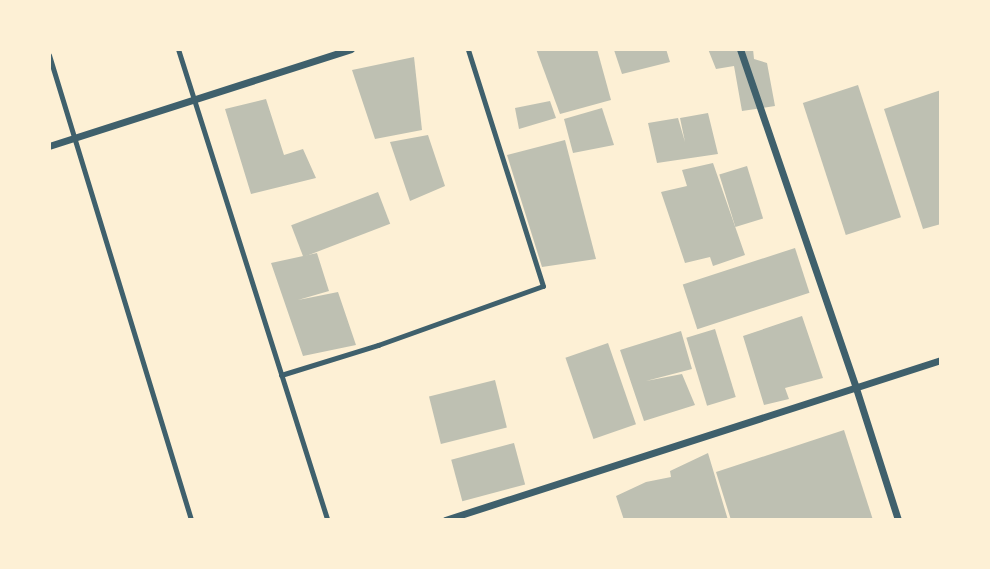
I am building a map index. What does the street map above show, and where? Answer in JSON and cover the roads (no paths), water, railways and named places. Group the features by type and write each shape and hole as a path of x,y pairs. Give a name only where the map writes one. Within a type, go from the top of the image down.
{"street":[{"path":"49,146 351,49"},
{"path":"740,49 855,385 898,520"},
{"path":"445,520 855,385 941,360"}],"lane":[{"path":"178,49 327,520"},
{"path":"281,375 378,345 543,286 468,49"},
{"path":"49,55 191,520"}]}
